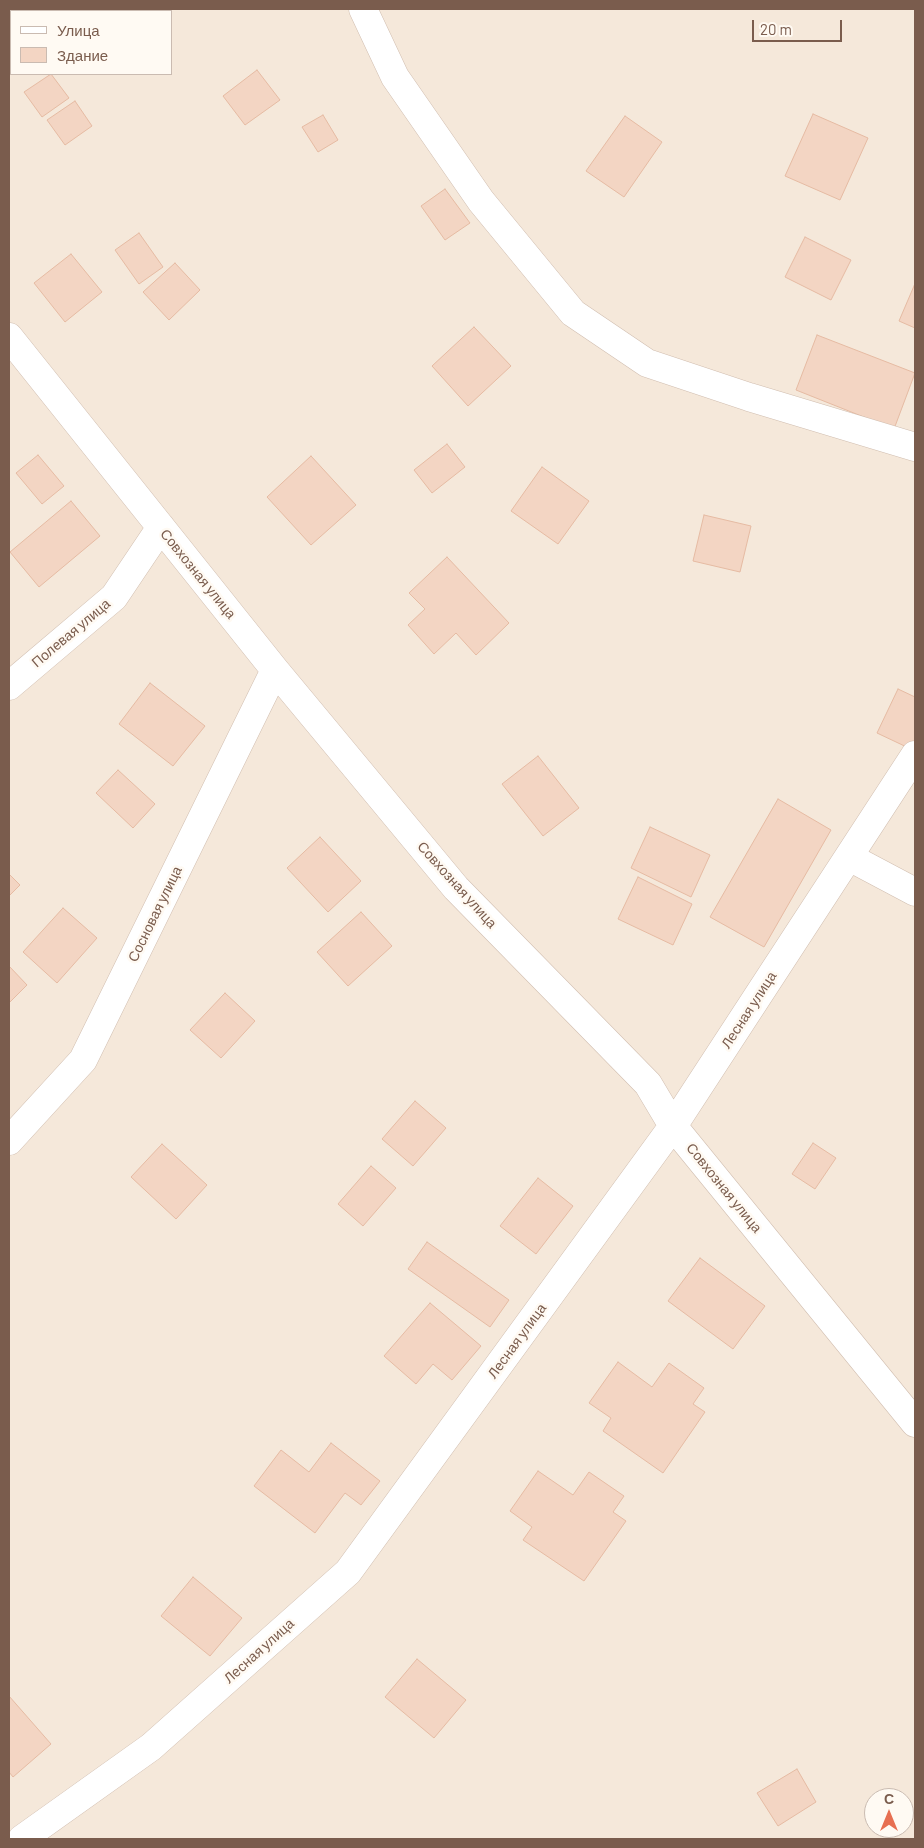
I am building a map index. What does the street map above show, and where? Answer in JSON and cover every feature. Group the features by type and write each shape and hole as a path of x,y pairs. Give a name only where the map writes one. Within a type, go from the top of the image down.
{"street":[{"path":"363,9 395,77 481,201 574,313 647,363 915,447"},
{"name":"Совхозная улица","path":"9,337 275,670 456,888 648,1084 673,1126 915,1423"},
{"name":"Полевая улица","path":"9,686 114,597 161,527"},
{"name":"Сосновая улица","path":"9,1141 83,1060 275,670"},
{"name":"Лесная улица","path":"22,1839 152,1747 348,1572 673,1126 915,755"},
{"path":"849,857 915,892"}],"shaded area":[{"path":"9,9 915,9 915,1839 9,1839"}],"building":[{"path":"257,70 280,100 245,125 223,96"},
{"path":"52,75 69,98 42,117 24,92"},
{"path":"75,101 92,126 65,145 47,120"},
{"path":"813,114 868,138 840,200 785,176"},
{"path":"323,115 338,140 318,152 302,127"},
{"path":"625,116 662,142 624,197 586,171"},
{"path":"445,189 470,223 445,240 421,206"},
{"path":"139,233 163,267 139,284 115,250"},
{"path":"805,237 851,260 831,300 785,277"},
{"path":"71,254 102,292 65,322 34,283"},
{"path":"175,263 200,290 169,320 143,292"},
{"path":"915,287 915,328 899,321"},
{"path":"474,327 511,366 468,406 432,366"},
{"path":"817,335 915,373 894,429 796,390"},
{"path":"447,444 465,467 432,493 414,470"},
{"path":"38,455 64,486 42,504 16,473"},
{"path":"311,456 356,505 311,545 267,497"},
{"path":"542,467 589,501 558,544 511,511"},
{"path":"71,501 100,536 39,587 10,552"},
{"path":"704,515 751,526 740,572 693,561"},
{"path":"447,557 509,623 476,655 456,633 434,654 408,625 425,609 409,593"},
{"path":"150,683 205,726 173,766 119,724"},
{"path":"898,689 915,697 915,745 913,750 877,733"},
{"path":"538,756 579,808 543,836 502,784"},
{"path":"118,770 155,804 133,828 96,793"},
{"path":"778,799 831,830 764,947 710,917"},
{"path":"650,827 710,855 691,897 631,868"},
{"path":"320,837 361,881 328,912 287,868"},
{"path":"9,874 20,885 9,896"},
{"path":"638,877 692,904 673,945 618,919"},
{"path":"63,908 97,938 57,983 23,952"},
{"path":"361,912 392,946 348,986 317,952"},
{"path":"9,966 27,985 9,1003"},
{"path":"225,993 255,1021 221,1058 190,1030"},
{"path":"415,1101 446,1128 413,1166 382,1139"},
{"path":"813,1143 836,1158 815,1189 792,1174"},
{"path":"162,1144 207,1185 176,1219 131,1177"},
{"path":"371,1166 396,1188 363,1226 338,1204"},
{"path":"538,1178 573,1206 536,1254 500,1226"},
{"path":"427,1242 509,1300 490,1327 408,1269"},
{"path":"700,1258 765,1306 733,1349 668,1301"},
{"path":"430,1303 481,1346 452,1380 433,1364 416,1384 384,1356"},
{"path":"618,1362 652,1387 669,1363 704,1388 693,1404 705,1412 663,1473 603,1431 611,1418 589,1403"},
{"path":"331,1443 380,1481 361,1505 345,1493 315,1533 254,1486 281,1450 309,1472"},
{"path":"538,1471 573,1495 589,1472 624,1496 613,1512 626,1521 584,1581 523,1540 532,1527 510,1511"},
{"path":"193,1577 242,1618 210,1656 161,1616"},
{"path":"417,1659 466,1700 434,1738 385,1697"},
{"path":"9,1696 51,1744 13,1777 9,1772"},
{"path":"797,1769 816,1802 778,1826 757,1793"}]}
